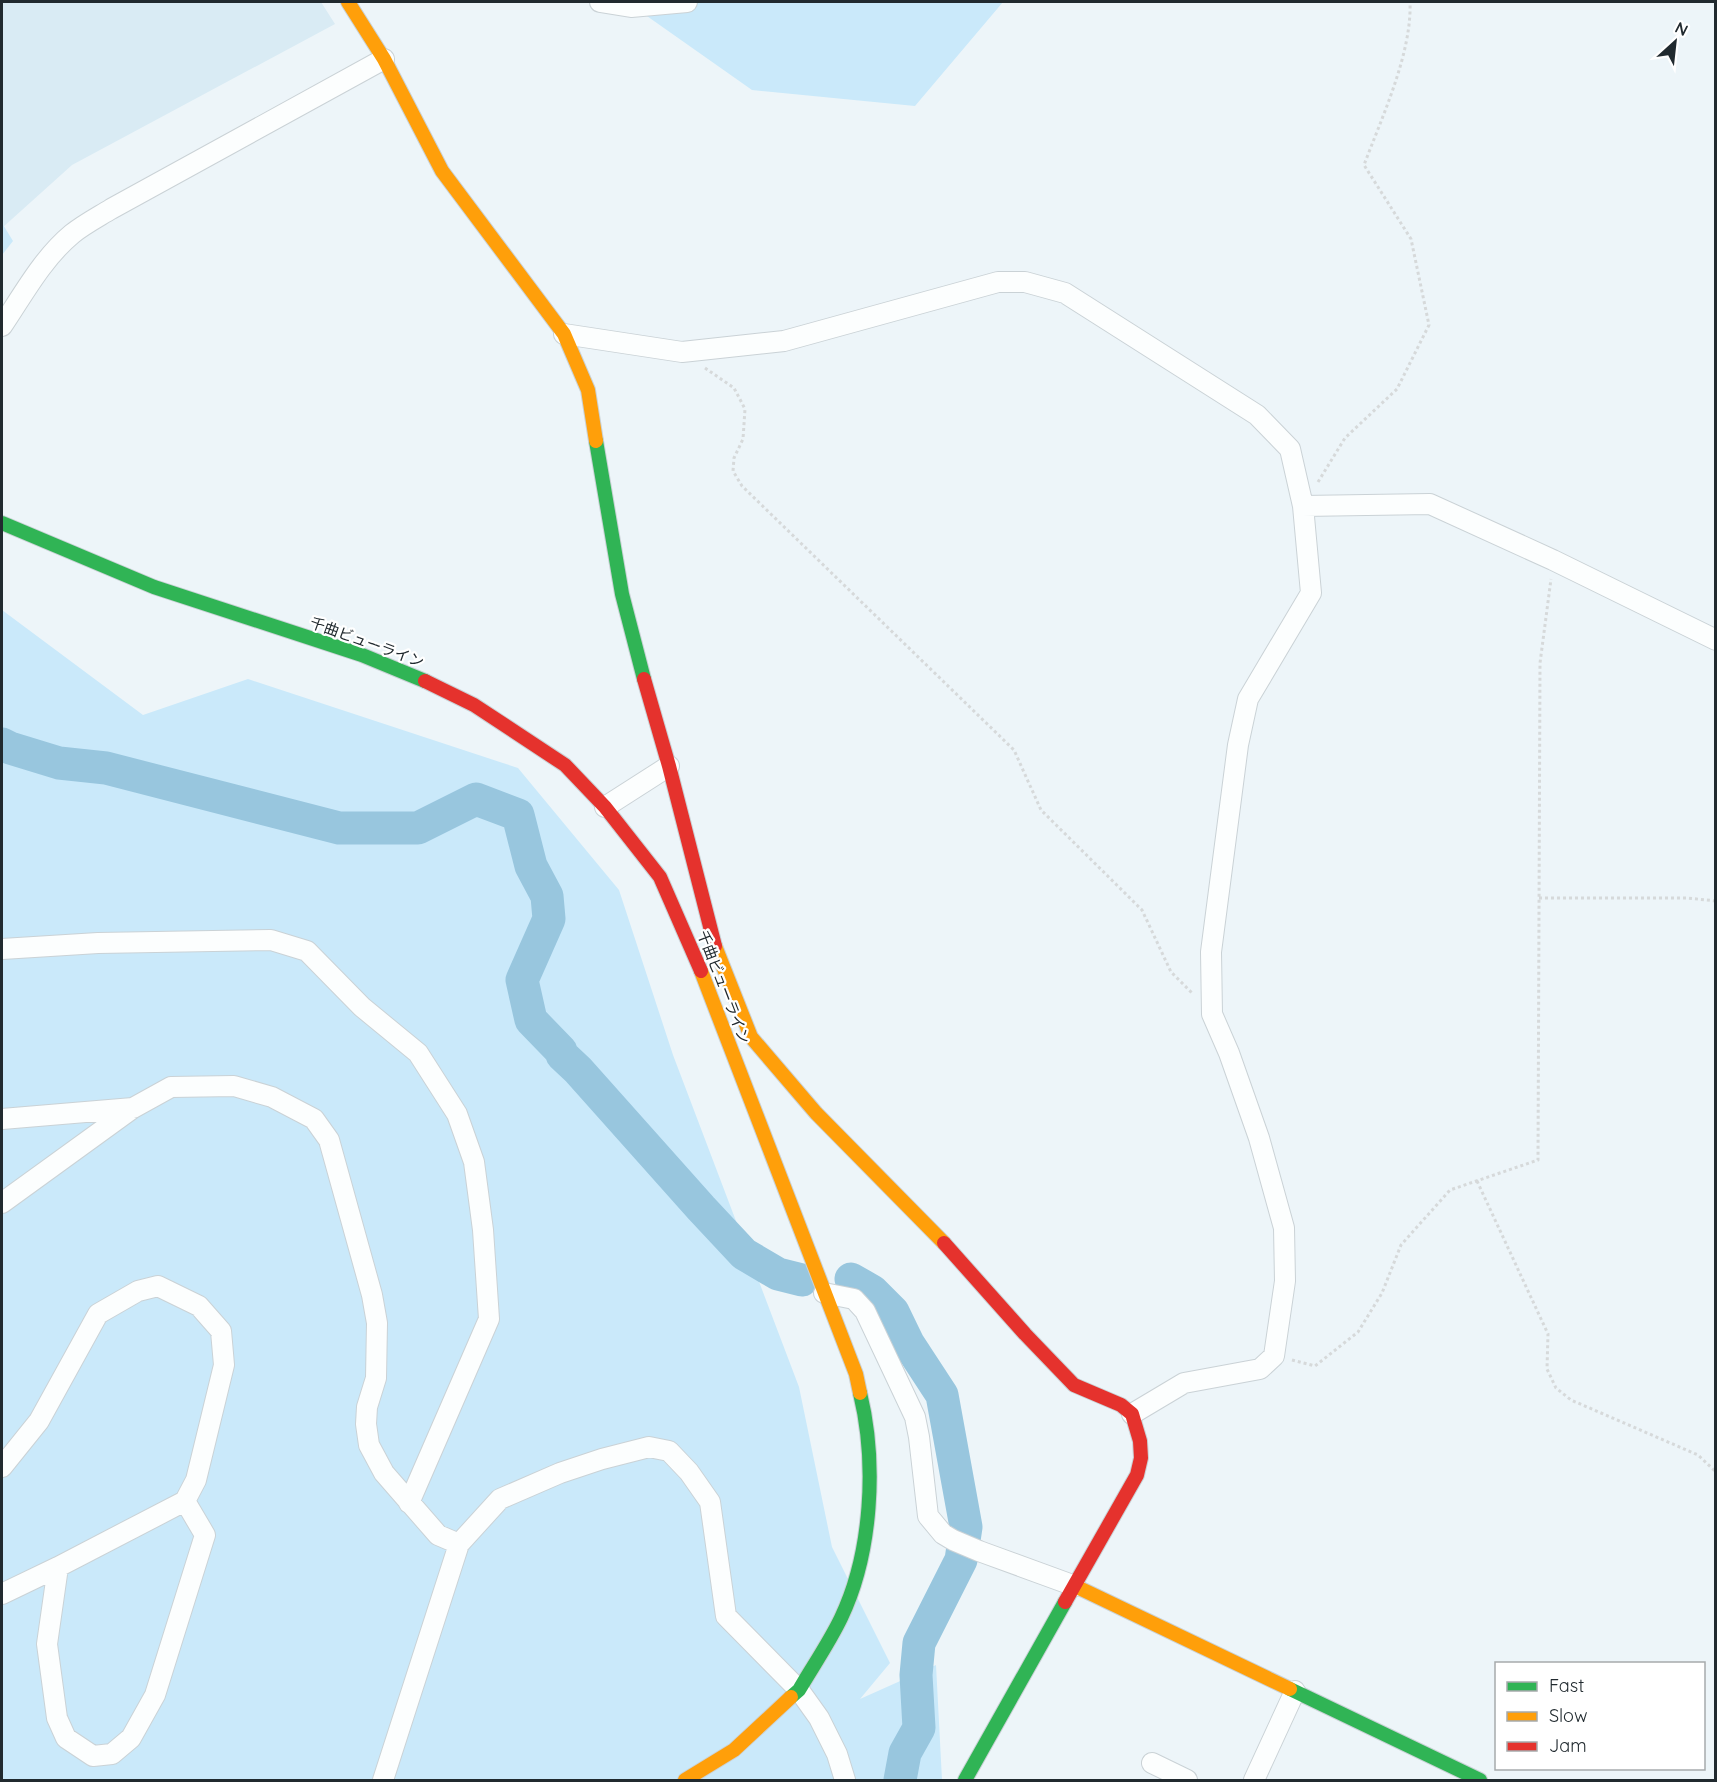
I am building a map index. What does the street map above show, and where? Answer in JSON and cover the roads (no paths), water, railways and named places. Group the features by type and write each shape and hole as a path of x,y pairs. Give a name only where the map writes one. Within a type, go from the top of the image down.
{"street":[{"path":"348,2 384,59 442,171 564,334 588,390 622,594 636,652 669,766 718,956 752,1037 816,1113 948,1247 1074,1385 1121,1405 1132,1414 1140,1441 1141,1458 1137,1475 964,1780"},
{"path":"600,2 631,7 687,2"},
{"path":"2,326 38,271 56,249 73,234 111,209 384,59"},
{"path":"564,334 682,352 784,341 998,282 1025,282 1065,293 1257,415 1290,449 1303,506 1311,594 1248,699 1238,745 1211,952 1212,1014 1229,1053 1258,1138 1284,1228 1284,1281 1274,1356 1260,1369 1184,1383 1132,1414"},
{"path":"1303,506 1430,504 1553,560 1716,640"},
{"name":"千曲ビューライン","path":"2,523 154,587 362,655 430,683 474,705 565,765 605,807 660,877 692,950 856,1374 867,1421 870,1498 864,1541 854,1581 841,1618 799,1690 734,1750 685,1780"},
{"path":"605,807 669,766"},
{"path":"2,949 98,943 271,939 307,951 362,1007 418,1053 457,1114 474,1162 483,1230 489,1319 409,1503"},
{"path":"2,1203 133,1108 171,1087 234,1086 272,1097 314,1119 329,1140 372,1296 376,1323 376,1378 367,1407 366,1424 369,1445 384,1473 438,1535 459,1544"},
{"path":"2,1119 133,1108"},
{"path":"2,1467 39,1421 98,1314 138,1291 158,1286 199,1306 221,1332 224,1365 196,1480 185,1501 2,1594"},
{"path":"824,1293 854,1299 865,1311 915,1417 920,1437 928,1516 943,1534 979,1551 1074,1586 1480,1780"},
{"path":"383,1780 459,1544 500,1499 560,1473 649,1447 669,1451 690,1472 710,1502 726,1616 799,1690 819,1718 837,1754 845,1780"},
{"path":"58,1567 47,1644 57,1718 66,1738 93,1756 112,1754 131,1738 155,1695 205,1535 185,1501"},
{"path":"1254,1780 1294,1692"},
{"path":"1152,1763 1187,1780"}],"waterway":[{"path":"2,744 59,763 106,768 339,828 418,828 476,799 518,815 531,866 547,896 549,919 522,980 531,1020 744,1254 778,1274 802,1280"},
{"path":"851,1279 872,1291 893,1312 908,1343 942,1395 966,1527 961,1560 919,1643 916,1675 919,1728 905,1753 900,1780"}]}
